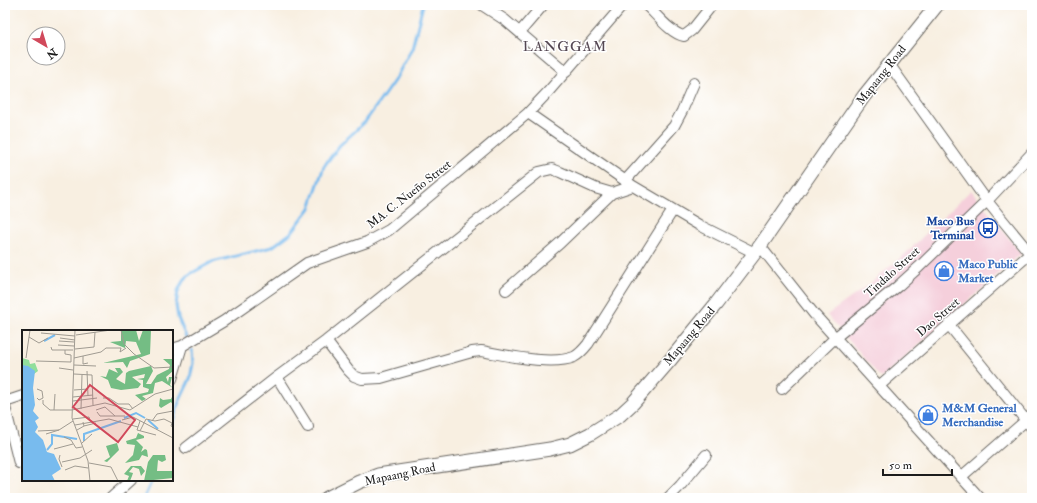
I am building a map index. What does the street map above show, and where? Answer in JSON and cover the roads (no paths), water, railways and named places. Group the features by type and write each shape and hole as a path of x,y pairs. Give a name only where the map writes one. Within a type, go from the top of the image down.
{"street":[{"path":"482,5 520,32 566,72"},
{"path":"520,32 543,5"},
{"name":"MA. C. Nueño Street","path":"177,347 224,321 307,263 379,237 403,219 528,113 566,72 623,5"},
{"path":"646,5 672,30 680,36 684,36 692,30 712,5"},
{"name":"Mapaang Road","path":"327,498 359,482 378,476 550,449 570,444 608,424 633,402 694,331 757,250 840,128 937,5"},
{"path":"889,64 987,201 1031,254"},
{"path":"506,290 560,243 612,194 629,183 674,126 694,83"},
{"path":"528,113 629,183 673,210 757,250 980,498"},
{"name":"Tindalo Street","path":"782,389 836,337 898,286 987,201 1032,153"},
{"path":"186,448 277,376 326,341 539,172 552,169 612,194"},
{"path":"326,341 348,370 354,376 362,379 381,378 480,351 541,360 554,360 573,357 579,354 588,344 673,210"},
{"name":"Dao Street","path":"879,386 1031,254"},
{"path":"949,326 1030,421 961,477"},
{"path":"173,373 177,347"},
{"path":"277,376 308,426"},
{"path":"5,402 22,396"},
{"path":"5,406 19,463"},
{"path":"668,498 706,455"},
{"path":"111,498 130,481"}],"waterway":[{"path":"186,337 178,318 176,305 178,291 183,281 190,274 212,262 272,247 291,233 310,208 324,166 340,145 365,122 396,78 412,48 423,5"},
{"path":"173,420 180,400 190,379 193,363 192,350"},
{"path":"144,498 152,481"}],"place":[{"name":"Maco Bus Terminal","path":"988,228"},
{"name":"Maco Public Market","path":"944,271"},
{"name":"M&M General Merchandise","path":"928,415"}],"district":[{"name":"LANGGAM","path":"565,46"}]}
